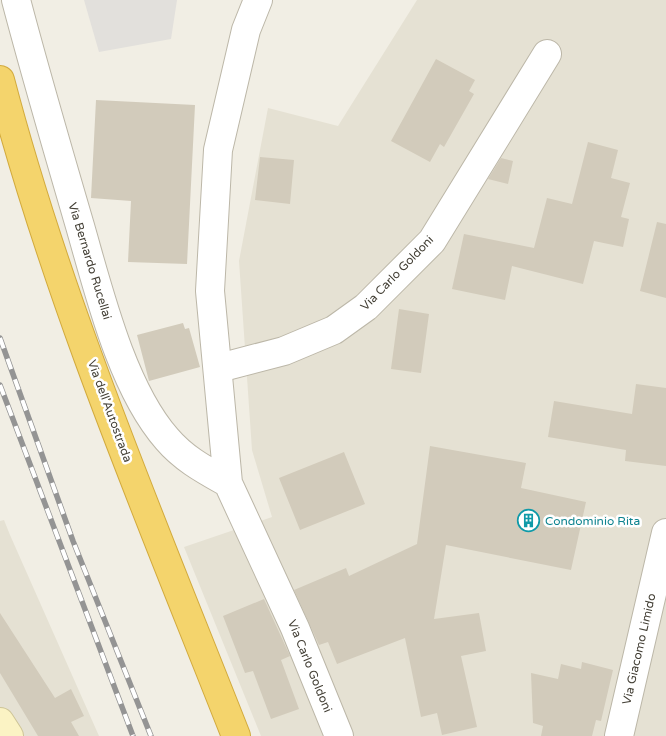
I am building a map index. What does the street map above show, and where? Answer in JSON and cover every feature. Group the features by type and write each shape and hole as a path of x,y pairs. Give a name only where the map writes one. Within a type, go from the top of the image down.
{"highway":[{"name":"Via dell'Autostrada","path":"0,80 15,136 67,294 122,446 236,736"}],"main road":[{"path":"0,722 9,736"}],"street":[{"name":"Via Bernardo Rucellai","path":"16,0 94,275 114,336 137,393 165,438 185,458 228,483"},
{"name":"Via Carlo Goldoni","path":"258,0 246,30 218,150 210,291 219,368 228,483 295,628 339,736"},
{"name":"Via Carlo Goldoni","path":"219,368 284,351 334,330 366,307 432,240 547,54"},
{"name":"Via Giacomo Limido","path":"619,736 666,533"}],"shaded area":[{"path":"84,0 177,0 171,39 99,52"},
{"path":"417,0 666,0 666,736 261,736 184,547 272,517 252,450 239,261 268,108 338,126"},
{"path":"4,520 99,736 0,736 0,521"}],"building":[{"path":"436,59 475,80 469,91 474,94 444,147 440,144 430,162 391,141"},
{"path":"96,100 195,105 187,264 128,262 131,201 91,198"},
{"path":"588,142 618,150 611,178 630,183 621,217 629,219 623,247 594,241 583,284 512,266 505,300 452,289 464,234 534,248 547,198 572,204"},
{"path":"260,157 294,160 290,204 255,200"},
{"path":"501,158 513,161 508,184 488,179"},
{"path":"657,222 666,224 666,298 640,291"},
{"path":"399,309 429,314 421,373 391,369"},
{"path":"183,323 185,329 189,328 200,367 149,381 137,335"},
{"path":"636,384 666,388 666,466 625,461 626,450 548,437 554,401 632,414"},
{"path":"430,446 526,463 521,488 586,502 571,570 446,545 434,619 479,613 486,651 461,656 477,727 442,735 437,713 421,717 405,638 337,664 328,642 319,645 294,590 346,568 349,576 417,544"},
{"path":"344,452 365,504 300,530 279,478"},
{"path":"264,599 290,656 281,660 299,709 271,719 253,671 245,673 223,616"},
{"path":"0,613 55,698 71,689 84,716 71,722 79,736 38,736 0,673"},
{"path":"582,662 613,670 601,721 596,720 592,736 541,736 543,726 533,723 531,673 558,679 561,664 581,669"}],"railway":[{"path":"0,338 73,541 151,736"},
{"path":"0,385 133,736"}],"place":[{"name":"Condominio Rita","path":"529,521"}]}
